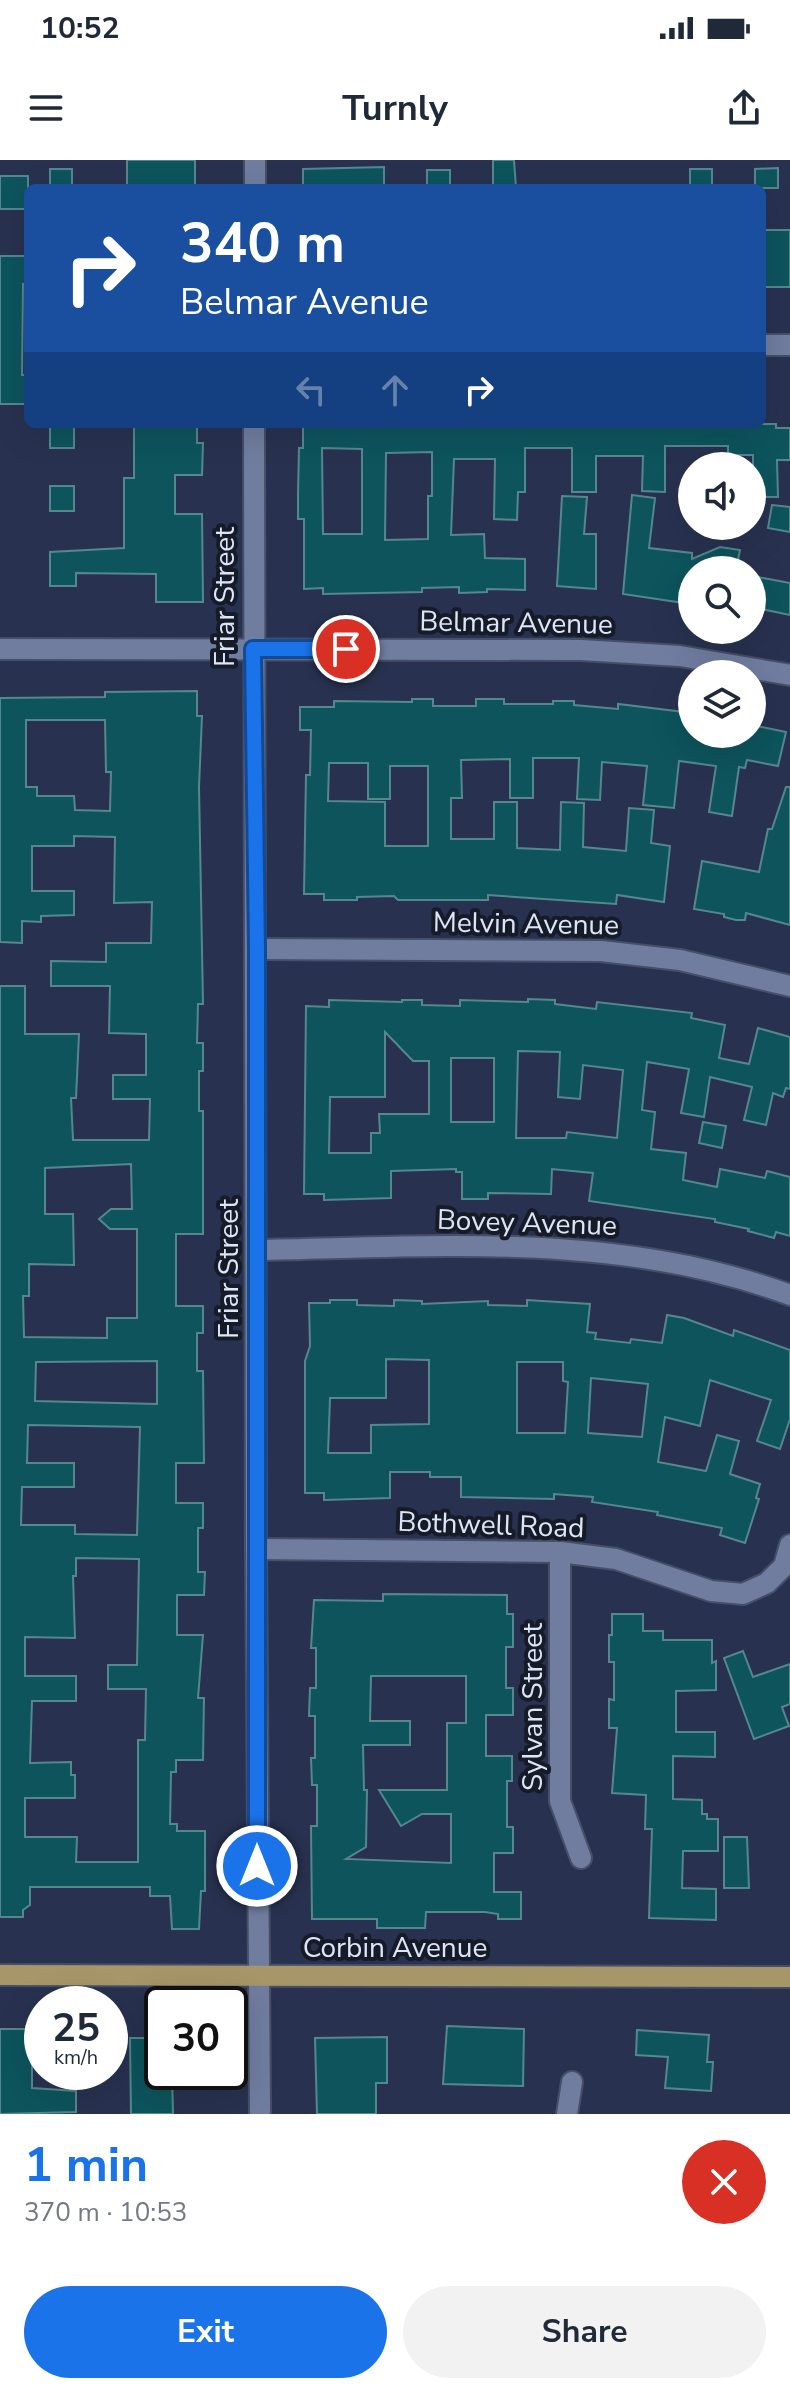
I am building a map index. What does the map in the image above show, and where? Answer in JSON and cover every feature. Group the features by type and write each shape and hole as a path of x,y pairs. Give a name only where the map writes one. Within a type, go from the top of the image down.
{"main road":[{"name":"Corbin Avenue","path":"0,1975 790,1977"}],"street":[{"path":"255,160 255,184"},
{"path":"766,345 790,345"},
{"name":"Friar Street","path":"254,428 260,2114"},
{"name":"Belmar Avenue","path":"0,649 581,650 680,656 790,675"},
{"name":"Melvin Avenue","path":"257,949 601,951 680,960 790,986"},
{"name":"Bovey Avenue","path":"257,1250 526,1246 586,1250 655,1259 741,1277 790,1295"},
{"name":"Bothwell Road","path":"256,1549 560,1552 616,1559 711,1591 743,1594 767,1583 784,1566 790,1545"},
{"name":"Sylvan Street","path":"560,1552 560,1801 581,1858"},
{"path":"567,2114 572,2082"}],"building":[{"path":"127,160 195,160 195,184 127,184"},
{"path":"493,160 514,160 516,184 493,184"},
{"path":"384,167 384,184 303,184 303,169"},
{"path":"778,168 778,188 755,184 755,169"},
{"path":"50,169 72,169 72,184 50,184"},
{"path":"690,169 712,169 712,184 690,184"},
{"path":"427,170 450,170 450,184 427,184"},
{"path":"0,176 28,176 28,184 24,184 24,209 0,209"},
{"path":"766,230 790,230 790,287 766,287"},
{"path":"0,256 24,256 24,404 0,404"},
{"path":"766,424 776,424 776,428 790,428 790,460 777,460 778,497 766,497 766,452 728,452 728,446 665,446 665,492 642,491 643,456 596,456 596,492 572,492 572,448 525,448 525,492 518,492 517,520 494,519 495,459 454,459 451,535 484,534 485,558 525,559 525,590 487,589 487,592 459,593 459,587 422,588 422,592 323,594 323,588 304,589 304,519 298,519 299,448 303,448 303,428 766,428","holes":["322,448 362,449 362,534 323,534","432,452 432,496 428,496 428,539 385,540 386,453"]},
{"path":"50,428 74,428 74,448 50,448"},
{"path":"134,428 197,428 197,443 203,443 202,475 175,475 175,514 202,514 203,602 156,602 156,574 76,573 76,586 50,586 50,552 124,548 124,478 134,478"},
{"path":"50,486 74,486 74,511 50,511"},
{"path":"632,495 655,498 649,548 692,553 692,556 678,556 678,602 623,594"},
{"path":"562,496 587,497 584,534 596,534 596,589 557,586"},
{"path":"772,505 790,507 790,532 768,528"},
{"path":"720,547 740,550 739,556 699,556"},
{"path":"766,579 790,583 790,615 766,610"},
{"path":"197,691 197,716 202,716 199,787 203,1004 198,1004 197,1043 203,1043 199,1111 203,1111 203,1234 176,1234 176,1306 203,1306 203,1333 197,1333 197,1371 203,1371 204,1463 176,1463 176,1503 203,1503 203,1528 198,1528 198,1572 205,1572 204,1595 177,1595 177,1635 203,1635 198,1698 204,1698 203,1760 176,1760 176,1772 171,1772 170,1824 177,1824 177,1831 205,1831 205,1891 201,1891 199,1929 172,1929 170,1896 150,1896 150,1887 30,1887 30,1905 23,1910 23,1917 0,1917 0,986 25,986 25,1034 79,1034 76,1098 71,1098 73,1140 149,1140 150,1099 113,1099 113,1075 146,1075 146,1034 109,1033 110,986 51,986 51,961 106,962 106,943 151,943 152,902 114,903 115,837 74,836 74,846 32,846 32,891 74,891 74,915 41,916 41,922 22,921 22,943 0,942 0,698 105,697 105,692","holes":["26,720 105,720 106,772 111,772 110,811 75,810 74,796 37,796 37,787 26,787","131,1164 132,1209 111,1209 99,1219 110,1229 137,1229 137,1318 107,1318 107,1338 24,1337 23,1296 29,1296 29,1264 74,1265 73,1214 45,1214 45,1168","157,1361 157,1404 35,1401 36,1362","28,1425 140,1427 137,1535 75,1534 75,1525 21,1525 22,1487 74,1487 74,1463 27,1463","76,1558 139,1559 137,1665 108,1665 108,1689 146,1689 145,1740 138,1740 138,1862 76,1862 77,1837 25,1837 25,1798 75,1798 75,1775 71,1775 71,1762 30,1763 32,1701 76,1701 76,1676 25,1676 25,1637 75,1638 73,1576 76,1576"]},
{"path":"412,699 433,699 433,706 476,706 476,699 504,699 504,704 574,701 574,705 618,709 618,704 678,711 678,748 766,748 766,728 786,732 778,766 747,760 745,768 739,767 732,816 709,812 716,766 679,761 674,808 643,805 647,766 602,762 600,800 577,799 579,758 533,758 533,798 510,798 510,759 461,760 462,798 451,798 451,839 494,839 494,802 517,802 517,848 560,850 561,802 584,803 583,847 626,851 629,808 654,810 651,843 670,846 664,902 617,895 616,904 488,895 488,900 398,900 394,896 324,900 324,894 304,894 306,775 310,775 311,730 300,730 300,707 334,707 334,701 412,702","holes":["329,763 368,763 368,799 390,799 390,766 428,766 428,846 385,846 385,802 328,801"]},
{"path":"786,787 790,787 790,925 746,913 745,920 736,920 724,917 724,914 694,909 702,861 759,872 768,829 772,829"},
{"path":"528,999 555,1000 555,1004 596,1009 597,1002 692,1013 691,1018 725,1025 719,1058 749,1064 758,1028 790,1037 790,1089 786,1088 783,1097 773,1093 766,1125 744,1120 752,1087 710,1077 704,1117 681,1113 689,1069 647,1062 642,1110 655,1112 651,1149 686,1153 683,1180 717,1187 720,1169 765,1178 767,1171 790,1177 790,1236 776,1232 774,1238 715,1222 715,1219 589,1201 593,1173 552,1169 551,1194 488,1193 488,1199 462,1199 462,1172 456,1172 456,1169 391,1171 391,1198 324,1200 324,1194 304,1194 306,1006 329,1007 329,1000 422,1000 422,1005 460,1006 460,1000 528,1002","holes":["385,1032 413,1061 429,1061 429,1114 379,1114 380,1133 371,1133 371,1153 329,1153 330,1097 385,1097","518,1051 560,1052 558,1097 580,1099 583,1065 623,1070 617,1138 567,1132 566,1138 516,1138","451,1058 494,1058 494,1122 451,1122"]},
{"path":"703,1122 726,1126 722,1148 699,1143"},
{"path":"330,1300 357,1300 357,1305 394,1306 394,1300 422,1301 422,1304 488,1301 488,1305 527,1306 527,1300 590,1304 587,1332 596,1333 595,1339 662,1343 667,1315 733,1336 734,1330 790,1350 790,1419 780,1449 757,1441 771,1400 710,1380 700,1426 665,1417 658,1462 706,1471 717,1435 739,1441 730,1474 760,1484 756,1498 759,1499 745,1543 720,1535 722,1528 657,1515 658,1512 592,1502 593,1497 554,1494 554,1499 461,1497 461,1477 430,1477 430,1472 390,1472 390,1498 324,1500 324,1493 305,1493 305,1361 310,1346 309,1303 330,1303","holes":["386,1359 429,1360 429,1424 371,1425 371,1453 328,1453 330,1398 386,1398","517,1362 563,1362 563,1381 568,1382 565,1433 517,1433","591,1378 648,1384 642,1437 588,1433"]},
{"path":"383,1594 507,1595 507,1614 513,1614 513,1647 506,1647 506,1688 513,1688 513,1715 486,1715 486,1756 512,1756 512,1781 507,1781 507,1827 513,1827 513,1853 494,1853 494,1892 521,1892 521,1919 498,1919 498,1914 485,1912 426,1912 425,1928 377,1928 377,1919 312,1919 311,1826 317,1826 317,1785 312,1785 311,1758 315,1758 315,1716 309,1716 310,1688 316,1688 316,1648 311,1648 314,1600 383,1601","holes":["371,1676 466,1676 466,1723 447,1723 447,1790 379,1790 401,1826 422,1814 451,1814 451,1863 346,1859 366,1847 367,1790 364,1790 363,1745 410,1745 410,1721 370,1721"]},
{"path":"612,1614 643,1614 643,1631 663,1631 663,1640 712,1640 716,1690 676,1691 676,1732 715,1732 715,1757 673,1756 673,1799 702,1800 702,1814 707,1814 707,1819 718,1819 718,1851 683,1851 682,1888 716,1889 716,1920 649,1918 652,1829 645,1829 646,1795 612,1793 617,1728 609,1728 609,1699 614,1700 614,1662 609,1662"},
{"path":"743,1651 753,1677 790,1664 790,1704 782,1707 789,1726 754,1739 724,1658"},
{"path":"724,1837 747,1837 749,1888 724,1888"},
{"path":"447,2026 524,2029 523,2086 443,2084"},
{"path":"0,2029 24,2029 24,2090 76,2091 76,2112 0,2114"},
{"path":"637,2030 709,2035 707,2062 713,2062 711,2091 665,2088 668,2057 636,2055"},
{"path":"387,2037 387,2083 376,2083 376,2114 317,2114 315,2038"},
{"path":"130,2038 144,2038 144,2090 172,2090 173,2114 131,2114"}],"route":[{"path":"257,1866 257,949 253,649 346,649"}]}
